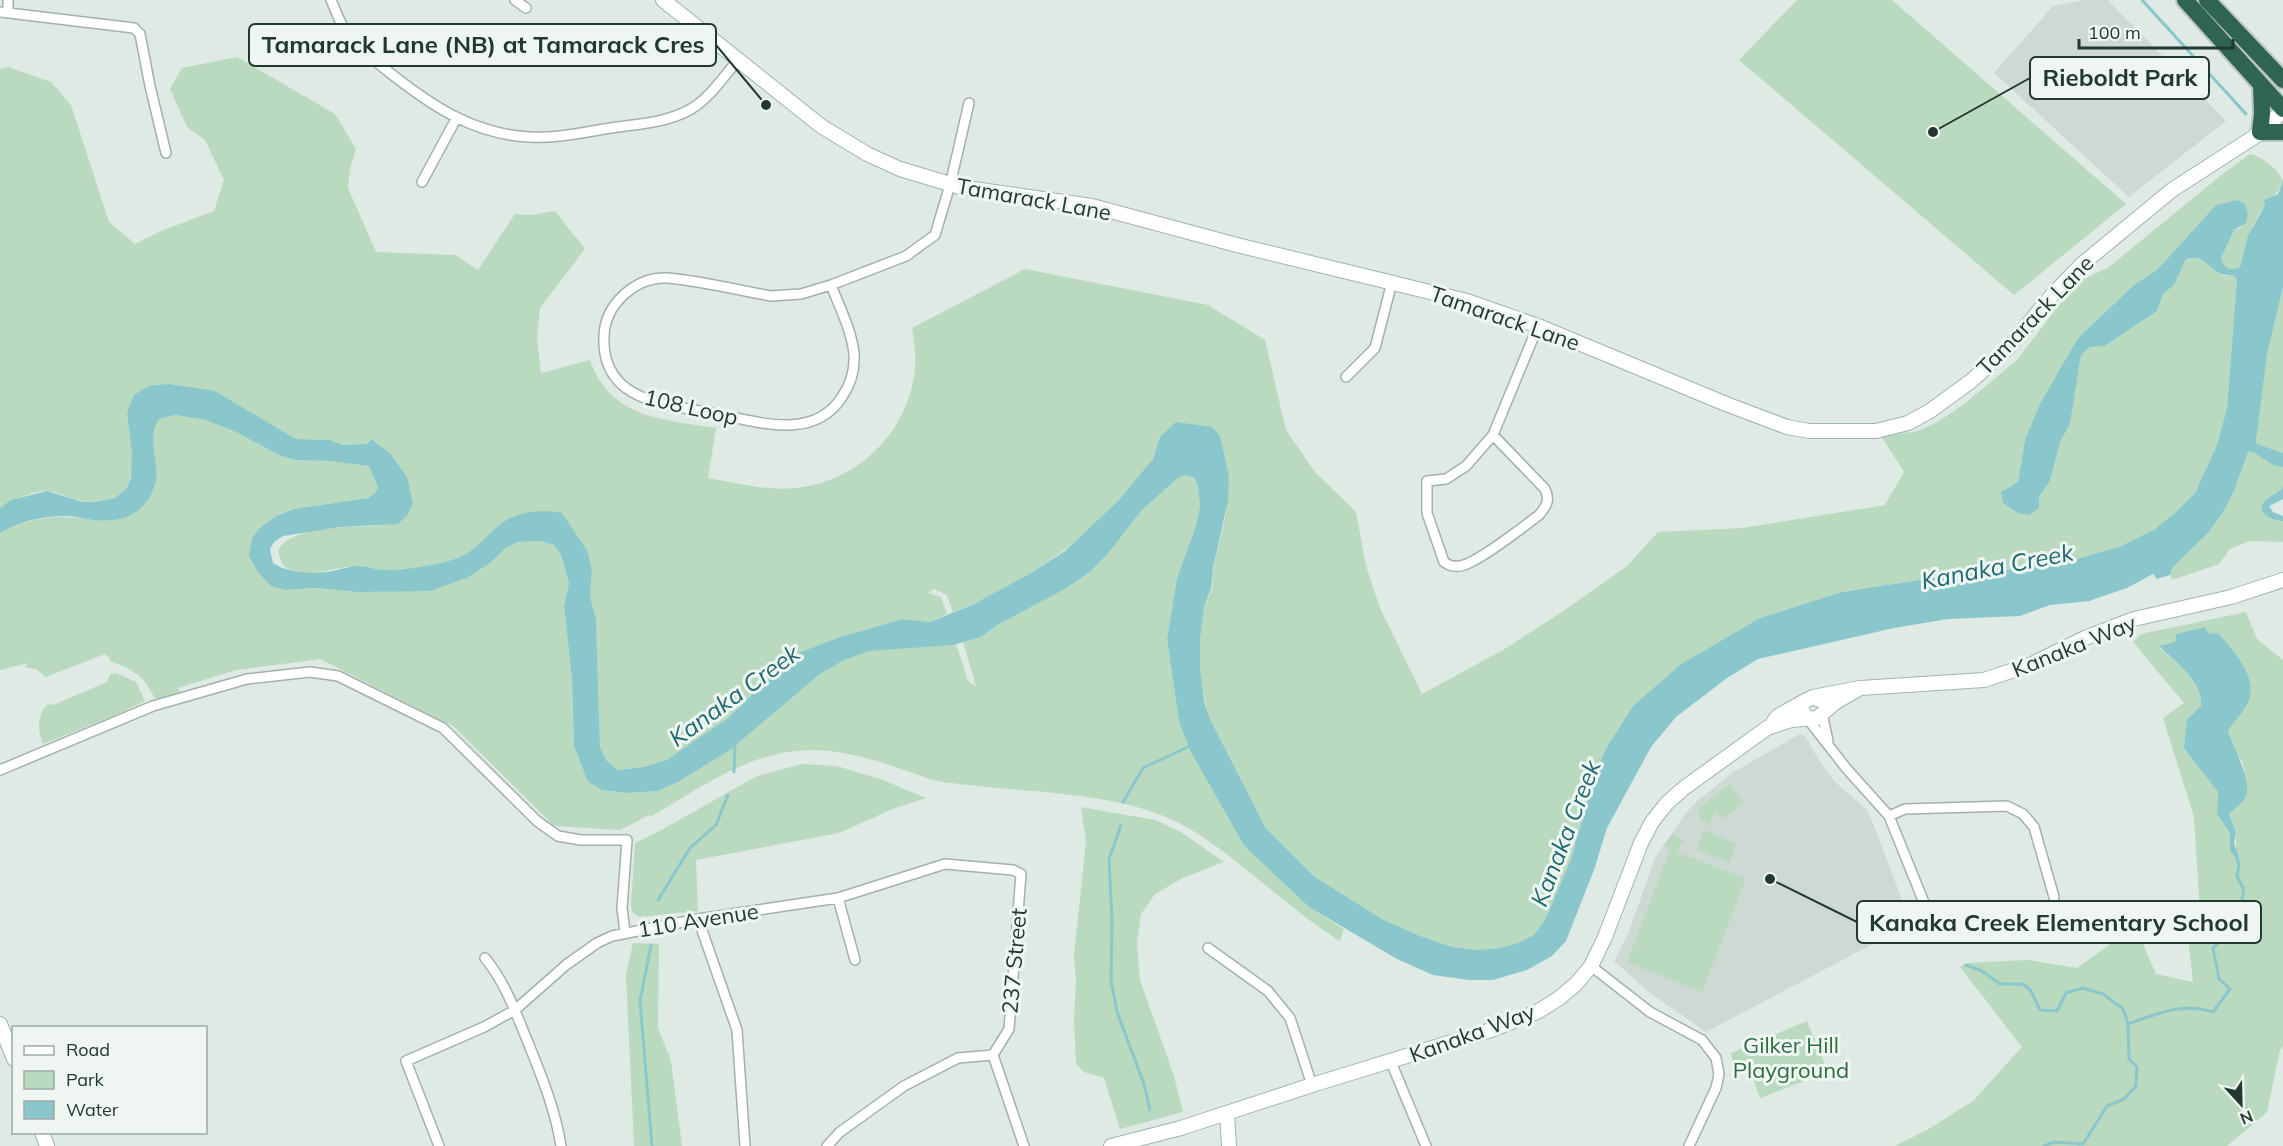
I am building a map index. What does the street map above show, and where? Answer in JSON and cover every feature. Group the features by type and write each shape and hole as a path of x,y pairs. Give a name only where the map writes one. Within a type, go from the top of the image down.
{"highway":[{"path":"2185,0 2283,110"},
{"path":"2207,0 2276,63 2283,80"},
{"path":"2261,85 2262,114 2259,132 2283,132"}],"street":[{"path":"8,0 4,12 127,25 135,28 140,34 166,153"},
{"path":"331,0 344,28 367,55 428,102 456,119 494,131 530,137 666,119 697,105 738,60"},
{"path":"515,0 526,8"},
{"name":"Tamarack Lane","path":"663,0 797,108 844,141 892,166 950,185 1084,205 1467,301 1538,326 1726,404 1787,427 1809,431 1861,432 1908,423 1930,411 1995,361 2067,278 2124,229 2172,190 2259,132 2283,110"},
{"name":"108 Loop","path":"831,285 852,342 854,369 839,402 823,415 803,424 775,425 644,398 619,382 607,363 604,340 608,316 619,299 644,282 667,278 786,297 831,285 906,256 922,247 935,235 950,185 969,103"},
{"path":"422,182 456,119"},
{"path":"1346,377 1374,348 1392,282"},
{"path":"1493,435 1545,489 1548,496 1547,506 1539,515 1471,562 1455,566 1449,565 1444,562 1427,513 1425,478 1446,479 1466,466 1493,435 1538,326"},
{"name":"Kanaka Way","path":"1111,1146 1181,1128 1391,1062 1491,1030 1537,1012 1567,992 1591,966 1605,937 1641,843 1652,822 1667,803 1684,788 1771,726 1778,716 1808,700 1860,688 1984,680 2032,664 2103,630 2134,619 2232,597 2283,580"},
{"path":"0,770 153,706 247,679 310,672 338,676 443,728 537,822 558,836 581,840 627,840 622,908 625,932"},
{"name":"Kanaka Way","path":"1822,713 1860,688"},
{"path":"1828,744 1822,713 1823,705 1821,701 1808,700 1801,710 1843,766 1889,816 1927,910"},
{"path":"1807,718 1816,718 1822,713"},
{"name":"Kanaka Way","path":"1771,726 1807,718"},
{"path":"1889,816 1905,809 2007,806 2023,814 2034,827 2054,897"},
{"name":"110 Avenue","path":"439,1146 406,1061 484,1027 515,1010 582,953 597,944 625,932 838,898 945,864 1013,870 1021,874"},
{"name":"237 Street","path":"993,1055 1009,1029 1021,874"},
{"path":"838,898 855,960"},
{"path":"698,919 737,1030 745,1146"},
{"path":"1208,948 1268,991 1290,1018 1312,1085"},
{"path":"485,958 499,975 551,1098 561,1146"},
{"path":"1591,966 1650,1011 1702,1040 1716,1058 1719,1074 1716,1088 1689,1146"},
{"path":"0,1024 12,1054"},
{"path":"827,1146 840,1132 904,1086 958,1058 993,1055 1024,1146"},
{"path":"1391,1062 1426,1146"},
{"path":"1227,1113 1229,1146"}],"shaded area":[{"path":"2084,0 2108,0 2226,121 2129,197 1994,73 2053,6"},
{"path":"1800,734 1805,736 1835,782 1866,809 1911,924 1706,1032 1650,993 1614,961 1628,934 1655,858 1685,814 1697,801 1732,773"}],"green space":[{"path":"1797,0 1892,0 2126,204 2014,295 1739,60"},
{"path":"237,57 335,114 356,149 350,169 348,188 376,252 455,255 478,270 515,214 531,215 555,211 585,249 540,308 537,337 541,373 590,360 599,379 611,394 625,405 658,418 716,428 708,478 783,489 817,484 839,476 858,465 891,433 911,392 915,369 912,328 1025,269 1208,305 1265,340 1286,430 1315,472 1356,512 1366,566 1380,608 1422,694 1503,650 1562,612 1627,566 1658,532 1743,528 1885,505 1904,472 1881,436 1918,431 1939,421 1964,404 2016,361 2076,283 2109,267 2250,154 2270,164 2283,181 2255,222 2240,267 2228,268 2221,258 2234,230 2241,228 2237,200 2216,205 2157,270 2134,285 2078,338 2025,440 2018,482 2039,497 2050,481 2060,442 2070,424 2081,355 2090,347 2105,346 2157,311 2163,294 2174,285 2186,259 2202,260 2224,276 2233,275 2237,279 2227,408 2217,445 2195,493 2176,512 2155,529 2121,546 2053,566 1958,574 1842,592 1760,618 1681,664 1633,706 1595,774 1571,859 1546,918 1534,935 1501,948 1477,950 1452,947 1382,919 1315,877 1265,827 1210,719 1201,677 1199,648 1201,619 1212,589 1213,569 1227,502 1225,463 1160,437 1148,466 1112,507 1072,544 1027,576 953,612 947,595 934,589 928,593 941,597 947,614 930,622 903,619 840,637 793,655 728,718 667,761 644,767 616,770 606,760 600,747 596,619 590,596 592,572 588,552 498,526 480,545 465,556 422,567 385,570 358,566 305,573 284,567 278,550 285,542 296,536 338,527 378,526 407,477 390,453 371,439 367,444 341,445 330,440 296,439 215,391 127,413 133,464 131,477 126,487 118,495 106,500 88,502 41,491 22,496 0,508 0,69 8,67 51,82 71,105 109,222 135,244 161,231 214,211 224,180 205,140 187,127 170,89 182,68"},
{"path":"2283,287 2283,453 2256,444 2256,441 2267,355"},
{"path":"175,415 206,420 238,433 281,456 295,460 369,466 378,488 368,498 294,509 276,516 252,538 286,590 316,588 357,592 430,590 467,578 490,563 506,548 519,542 540,541 554,545 561,555 569,583 564,606 572,679 574,746 588,782 602,790 627,793 658,791 678,782 730,750 820,674 844,660 870,651 956,644 968,681 976,686 963,642 981,637 999,624 1065,589 1090,572 1107,555 1142,510 1179,477 1186,475 1193,478 1198,487 1200,505 1196,526 1177,578 1167,639 1179,721 1245,847 1309,907 1344,929 1340,941 1200,835 1153,812 1095,798 943,782 862,757 819,750 770,756 734,769 650,817 649,815 620,830 554,826 453,726 320,659 236,670 178,688 181,693 159,699 154,697 141,677 109,661 110,658 105,654 46,677 36,669 25,667 28,663 0,670 0,533 23,523 45,518 68,517 93,520 155,471 152,428 158,419"},
{"path":"2253,451 2275,466 2283,467 2283,488 2264,502 2276,521 2283,521 2283,542 2250,541 2230,549 2219,564 2172,580 2170,575 2173,567 2209,532 2223,512 2234,491 2248,452"},
{"path":"2246,612 2257,639 2283,660 2283,1046 2280,1050 2267,1112 2227,1146 1895,1146 1927,1130 1973,1101 2022,1047 1960,967 1967,963 2027,960 2077,968 2120,937 2126,915 2130,914 2156,974 2193,982 2188,938 2201,928 2194,817 2163,718 2184,703 2133,642 2141,634","holes":["2205,627 2246,707 2228,731 2236,753 2243,763 2245,776 2243,801 2229,814 2236,833 2236,853 2230,850 2230,833 2217,814 2218,792 2210,780 2198,688 2187,673 2159,647 2175,642 2176,634"]},
{"path":"116,673 136,682 145,701 43,744 39,723 44,708 48,704 53,705 107,682 110,674"},
{"path":"802,764 837,766 883,780 926,798 895,808 839,833 696,860 698,911 639,917 632,912 635,843 757,776"},
{"path":"1730,784 1744,803 1722,819 1716,812 1709,824 1700,820 1699,808"},
{"path":"1081,807 1155,820 1181,832 1224,862 1183,878 1155,894 1141,914 1137,943 1140,980 1174,1076 1183,1112 1120,1129 1104,1078 1084,1072 1076,1064 1074,956 1086,841"},
{"path":"1704,830 1737,844 1729,863 1696,849"},
{"path":"1673,833 1684,841 1676,852 1746,878 1702,992 1627,962 1670,850 1664,845"},
{"path":"633,943 659,944 658,1028 671,1061 682,1146 634,1146 626,974"},
{"name":"Gilker Hill Playground","path":"1807,1021 1828,1072 1760,1098 1749,1068 1734,1069 1731,1053"}],"water":[{"path":"2283,181 2283,287 2267,355 2256,441 2257,444 2283,453 2283,467 2275,466 2253,452 2248,452 2234,491 2223,512 2209,532 2173,567 2170,575 2157,579 2153,574 2127,588 2089,601 2050,605 2020,616 1948,619 1894,628 1758,659 1727,678 1676,717 1651,747 1607,828 1594,870 1566,941 1552,956 1527,970 1493,980 1469,980 1433,975 1397,959 1309,907 1245,847 1191,752 1179,721 1167,639 1177,578 1196,526 1200,506 1198,487 1194,478 1186,475 1179,477 1142,510 1107,555 1090,572 1065,589 999,624 981,637 953,645 870,651 844,660 820,674 730,750 678,782 658,791 627,793 602,790 588,782 574,746 572,679 564,606 569,583 561,555 554,545 540,541 518,542 506,548 490,563 467,578 430,591 357,592 316,588 286,590 271,586 258,572 249,556 252,538 259,529 276,516 294,509 368,498 378,488 369,466 295,460 281,456 238,433 206,420 175,415 159,419 155,427 153,445 156,482 148,499 136,512 122,519 113,520 93,520 73,516 40,518 16,525 0,533 0,508 11,500 47,491 83,502 94,502 115,498 126,489 131,478 132,452 127,413 134,395 149,386 168,384 215,391 296,439 330,440 342,445 367,444 371,439 390,453 407,477 413,504 408,514 398,524 340,527 283,536 274,542 270,549 273,563 292,571 312,573 354,566 385,570 425,566 446,562 467,553 497,527 520,514 537,511 562,513 588,552 592,572 590,596 596,619 600,747 606,760 617,770 644,767 667,760 728,718 793,655 840,637 903,619 930,622 974,604 1033,572 1065,551 1118,501 1153,459 1160,437 1176,422 1212,427 1220,436 1229,477 1228,501 1213,568 1211,589 1204,606 1200,639 1200,668 1204,701 1210,719 1265,827 1315,877 1382,919 1452,947 1477,950 1501,948 1534,935 1546,918 1571,859 1595,774 1607,747 1633,706 1681,664 1760,618 1842,592 1958,574 2053,566 2121,546 2155,529 2176,512 2195,493 2217,445 2227,408 2237,279 2233,275 2219,273 2200,259 2194,258 2186,259 2174,285 2163,294 2157,311 2105,346 2090,347 2081,355 2070,424 2060,442 2050,481 2039,497 2039,508 2029,515 2018,513 2003,503 2001,492 2018,482 2025,440 2040,404 2078,338 2134,285 2157,270 2216,205 2237,200 2245,204 2248,213 2246,223 2234,230 2221,258 2228,268 2240,267 2248,236 2265,205 2264,200 2278,194"},
{"path":"2283,487 2283,499 2269,506 2273,512 2283,516 2283,521 2269,518 2263,512 2263,504"},
{"path":"2205,627 2209,634 2218,633 2232,649 2249,678 2251,688 2250,698 2245,708 2228,731 2244,773 2247,790 2243,801 2229,814 2236,833 2234,843 2239,857 2236,859 2230,850 2230,833 2217,814 2218,792 2184,748 2187,720 2201,706 2198,688 2187,673 2159,646 2175,642 2176,634"}],"waterway":[{"path":"2142,0 2246,114"},
{"path":"734,772 735,744"},
{"path":"1123,802 1143,768 1190,746"},
{"path":"658,900 690,848 716,825 728,795"},
{"path":"1121,825 1109,859 1112,921 1111,980 1117,1012 1144,1084 1150,1110"},
{"path":"2044,1146 2054,1142 2083,1144 2107,1106 2124,1099 2136,1086 2137,1067 2129,1059 2128,1024 2170,1010 2191,1008 2213,1012 2230,989 2219,979 2213,948 2228,934 2231,924 2239,913 2244,890 2237,876 2239,865 2236,855"},
{"path":"651,945 640,1001 652,1146"},
{"path":"1966,965 1982,971 2000,984 2023,984 2031,991 2040,1010 2057,1011 2066,993 2083,988 2103,994 2123,1009 2128,1024"}],"place":[{"name":"Tamarack Lane (NB) at Tamarack Cres","path":"766,105"},
{"name":"Rieboldt Park","path":"1933,132"},
{"name":"Kanaka Creek Elementary School","path":"1770,879"}],"water label":[{"name":"Kanaka Creek","path":"1997,566"},
{"name":"Kanaka Creek","path":"734,695"},
{"name":"Kanaka Creek","path":"1565,833"}]}
